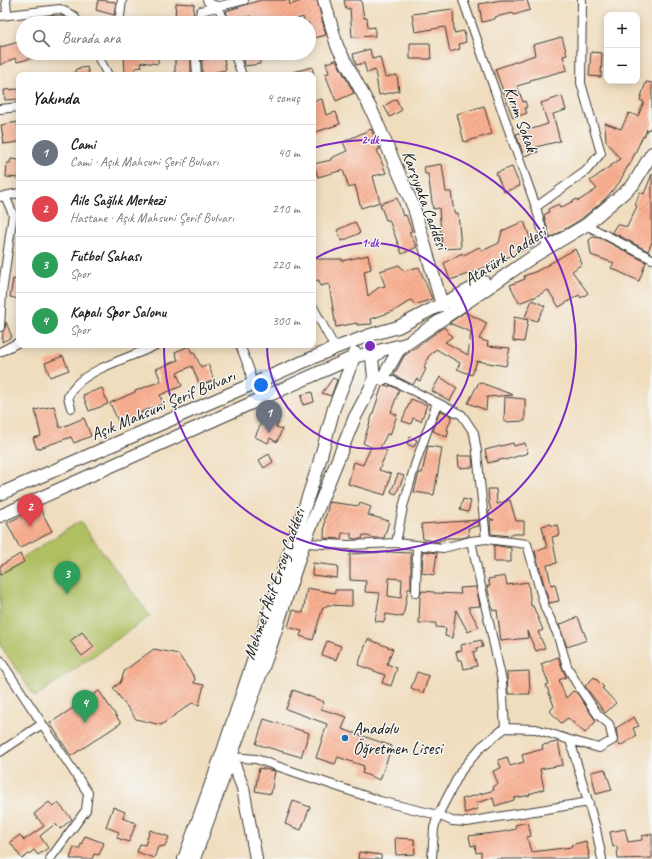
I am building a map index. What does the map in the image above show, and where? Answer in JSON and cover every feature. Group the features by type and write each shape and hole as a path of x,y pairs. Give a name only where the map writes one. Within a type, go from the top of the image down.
{"main road":[{"name":"Karşıyaka Caddesi","path":"324,0 337,46 371,109 414,208 442,305"},
{"name":"Atatürk Caddesi","path":"354,357 406,344 534,256 586,225 633,185 652,153"},
{"name":"Aşık Mahsuni Şerif Bulvarı","path":"0,494 335,348 370,335 398,327 534,256"},
{"path":"370,335 382,339 383,349"},
{"name":"Mehmet Âkif Ersoy Caddesi","path":"184,859 224,748 318,467 334,408 354,357 356,340"},
{"path":"378,378 398,351 406,344"},
{"name":"Mehmet Âkif Ersoy Caddesi","path":"194,859 270,651 304,543 355,417 371,387 378,378 372,358 383,349"},
{"name":"Aşık Mahsuni Şerif Bulvarı","path":"0,516 354,357"},
{"path":"231,757 243,788 256,859"}],"street":[{"path":"6,0 3,16 60,9 74,16"},
{"path":"120,16 122,0"},
{"path":"207,0 209,4 219,7"},
{"path":"199,16 200,11 244,0"},
{"name":"Kırım Sokak","path":"463,0 536,207 547,248"},
{"path":"536,207 586,171 601,153 581,83 582,0"},
{"path":"219,7 222,16"},
{"path":"100,60 106,72"},
{"path":"196,60 197,72"},
{"path":"237,60 241,72"},
{"path":"0,109 16,107"},
{"path":"0,327 3,285 13,214 3,196 16,194"},
{"path":"586,225 652,259"},
{"path":"316,313 335,348"},
{"path":"0,352 16,344"},
{"path":"71,408 68,398 76,385 90,374 150,348"},
{"path":"241,348 250,371 251,385"},
{"path":"378,378 389,379 462,414 474,433 478,452 486,540"},
{"path":"396,543 402,508 415,465 437,403"},
{"path":"291,546 304,543 348,545 396,543 443,548 471,540 527,544 545,608 557,633 568,666 577,684 598,715 609,724 613,740 599,748 536,729 505,728 481,748 461,771 438,815 434,828 432,859"},
{"path":"471,540 502,681 505,728"},
{"path":"416,593 417,545"},
{"path":"0,660 88,793 86,810 50,859"},
{"path":"0,752 42,724"},
{"path":"570,740 589,802 602,859"},
{"path":"231,757 256,759 380,801 438,815 452,821 467,822 589,802"}],"green space":[{"path":"80,521 150,616 35,697 0,645 0,572"}],"building":[{"path":"98,0 116,2 114,15 96,10"},
{"path":"261,0 289,0 290,5 303,0 317,0 326,35 316,38 316,16 227,16 226,11"},
{"path":"344,0 361,0 364,18 367,18 368,28 375,27 375,36 352,37 350,8 346,9"},
{"path":"501,0 527,0 530,10 514,15 513,13 495,17 495,19 482,22 479,4"},
{"path":"176,3 194,4 193,16 175,16"},
{"path":"453,9 454,33 464,31 466,42 459,44 460,49 450,52 445,27 415,32 412,14"},
{"path":"562,37 567,55 563,56 567,70 530,80 531,82 517,86 523,102 525,101 527,113 513,118 495,69 535,55 533,45"},
{"path":"16,43 16,60 15,58 0,65 0,47"},
{"path":"410,43 430,43 431,59 410,59"},
{"path":"370,49 372,59 380,57 385,77 397,75 399,91 379,95 375,70 367,73 364,63 356,65 353,54"},
{"path":"591,52 602,53 601,77 589,76"},
{"path":"124,60 158,60 158,64 141,62 142,67 135,68 135,72 125,72"},
{"path":"175,60 191,60 191,72 175,72"},
{"path":"202,60 224,60 226,70 202,72"},
{"path":"244,60 260,60 260,64 245,66"},
{"path":"336,60 354,93 336,101 325,74 329,73 326,63"},
{"path":"87,67 88,72 75,72 76,69"},
{"path":"312,67 313,72 294,72"},
{"path":"646,82 652,83 652,124 649,130 647,129 644,137 643,136 619,183 604,200 580,220 550,238 544,215 549,212 548,209 559,204 560,208 577,199 578,201 597,189 590,181 620,159 606,141 605,123 621,129 629,113 638,116 644,102 640,100"},
{"path":"16,89 16,99 5,100 4,90"},
{"path":"562,96 566,110 553,114 560,141 536,147 538,152 524,156 516,134 548,124 541,103"},
{"path":"322,99 326,115 336,112 340,124 316,132 316,100"},
{"path":"396,99 402,110 390,117 384,106"},
{"path":"484,106 492,134 464,142 457,114"},
{"path":"16,122 16,142 4,144 1,125"},
{"path":"371,129 380,149 377,150 386,173 373,176 380,202 361,208 355,185 349,188 343,170 318,177 316,164 331,160 331,158 347,151 343,142"},
{"path":"11,159 16,160 16,178 6,177 7,163 10,163"},
{"path":"442,164 446,192 451,192 454,213 458,213 461,248 442,249 439,208 433,209 428,174 425,174 424,167"},
{"path":"512,167 520,186 504,192 496,173"},
{"path":"652,174 652,242 648,251 612,232 617,224 627,227 637,206 635,205 640,192 644,194"},
{"path":"397,198 403,216 406,215 412,231 409,232 417,247 402,254 389,220 386,220 380,204"},
{"path":"524,221 533,246 474,272 450,280 444,263 462,253 462,256 479,247 482,251 499,243 502,231"},
{"path":"355,222 360,233 342,241 337,230"},
{"path":"593,237 600,238 646,262 639,281 611,268 614,263 591,255 589,240"},
{"path":"575,249 582,264 572,271 588,293 581,298 579,295 559,307 548,290 519,303 510,285 525,279 524,276 537,271"},
{"path":"368,255 371,269 364,271 368,296 378,288 385,286 380,271 399,265 404,271 419,267 432,299 415,305 411,300 394,311 371,319 372,324 357,325 357,323 336,327 329,284 320,286 319,280 316,280 316,259 342,259 342,261"},
{"path":"13,279 16,280 16,298 10,297"},
{"path":"532,300 545,306 537,321 525,317"},
{"path":"465,312 487,323 479,339 488,342 487,346 510,348 506,366 477,361 472,375 457,369 460,363 436,349 428,357 424,368 426,369 420,381 416,379 413,385 394,375 404,356 444,327 452,337 445,342 468,355 471,332 449,323"},
{"path":"514,317 528,320 524,342 513,341"},
{"path":"6,322 12,337 2,342 3,331"},
{"path":"184,348 190,348 192,353 194,352 201,367 208,364 214,380 200,386 192,366 177,373 182,386 160,395 163,404 141,412 142,414 119,423 110,403 161,381 156,369 178,360 175,352"},
{"path":"63,356 69,370 50,377 45,363"},
{"path":"440,377 457,388 450,401 432,391"},
{"path":"333,378 337,380 331,396 322,393"},
{"path":"479,382 513,395 487,397 486,410 468,403"},
{"path":"386,385 389,387 390,385 399,390 391,412 397,415 390,435 387,434 380,448 387,451 379,470 391,474 385,495 348,484 354,462 363,465 371,447 363,443 382,386"},
{"path":"102,388 108,404 89,411 83,395"},
{"path":"312,392 314,402 303,405 301,395"},
{"path":"505,397 525,399 525,421 504,422"},
{"path":"411,399 427,405 421,421 413,418 411,424 402,421"},
{"path":"54,406 60,428 84,418 91,436 74,443 71,437 37,449 33,438 41,436 35,410"},
{"path":"440,410 452,416 447,430 449,431 447,437 433,431"},
{"path":"265,415 279,422 276,427 282,429 277,442 270,438 268,443 255,437"},
{"path":"410,437 417,440 414,447 407,444"},
{"path":"513,443 514,446 525,443 528,453 505,460 488,463 485,450"},
{"path":"428,446 442,448 434,495 414,492 419,473 422,473"},
{"path":"269,454 273,462 264,468 259,460"},
{"path":"458,456 472,456 473,467 459,468"},
{"path":"398,474 404,476 396,494 391,492"},
{"path":"488,489 496,489 497,504 510,500 516,521 524,521 524,534 511,534 511,536 491,534 490,520 494,520 489,518 489,511 491,510"},
{"path":"463,499 471,501 468,512 460,510"},
{"path":"329,502 359,506 360,503 371,507 368,515 389,521 384,538 374,538 363,535 362,539 355,539 351,538 351,533 342,533 341,539 324,538 325,516"},
{"path":"39,507 52,531 20,548 7,523"},
{"path":"479,520 479,526 468,528 469,536 462,538 444,538 444,540 439,540 439,542 423,539 421,524"},
{"path":"551,524 552,526 558,525 560,535 552,537 557,563 547,565 551,585 555,584 559,601 549,603 535,551 547,548 542,526"},
{"path":"494,545 511,548 511,562 494,562"},
{"path":"423,551 437,553 434,575 422,573"},
{"path":"389,552 411,553 411,589 408,589 403,617 386,614 384,622 375,621 380,593 365,592 366,581 350,580 350,554","holes":["389,578 402,579 401,598 388,596"]},
{"path":"20,554 24,562 0,575 0,566"},
{"path":"313,563 338,566 337,578 312,575"},
{"path":"505,576 507,585 528,582 531,606 533,606 543,630 538,632 545,648 536,651 527,631 528,638 501,641 497,610 493,611 487,586 490,586 488,579"},
{"path":"476,587 480,606 468,607 479,627 468,632 456,610 452,638 445,636 446,628 436,627 436,623 419,623 420,596 422,591 461,594 460,588"},
{"path":"307,588 335,593 335,590 352,590 352,606 327,605 326,607 323,607 313,640 300,636 302,631 288,627 293,610 303,613"},
{"path":"578,617 587,640 567,647 559,625"},
{"path":"82,632 94,647 82,656 70,641"},
{"path":"368,639 393,649 387,664 397,668 391,686 382,683 385,675 358,665"},
{"path":"481,640 483,647 476,648 477,651 473,652 477,666 464,669 462,660 458,660 456,652 462,650 461,645"},
{"path":"327,641 341,646 336,660 322,655"},
{"path":"154,649 178,654 195,678 194,683 204,685 199,705 192,703 161,725 136,719 113,688 120,683 125,670"},
{"path":"558,657 566,677 559,680 566,698 573,691 577,693 596,721 585,733 568,718 561,723 550,711 554,706 546,685 549,684 541,664"},
{"path":"529,671 530,694 508,694 507,672"},
{"path":"417,672 429,676 423,693 411,688"},
{"path":"594,677 616,703 605,713 585,686"},
{"name":"Anadolu Öğretmen Lisesi","path":"293,690 324,702 321,709 347,717 342,729 392,746 380,780 362,773 364,766 338,757 335,764 316,758 327,724 286,709"},
{"path":"99,691 121,723 71,756 50,723"},
{"path":"634,717 639,726 633,728 636,736 620,746 616,728"},
{"path":"264,719 309,733 301,757 256,744"},
{"path":"558,742 563,765 540,769 544,789 529,794 530,795 514,798 514,800 495,806 493,798 476,803 478,809 465,813 462,799 494,790 493,786 498,784 493,771 501,768 498,760 507,757 510,766 524,762 522,755 543,749 542,745"},
{"path":"259,768 275,771 271,794 255,791"},
{"path":"605,769 612,790 596,794 591,772"},
{"path":"293,801 310,807 301,830 285,824"},
{"path":"49,802 54,807 58,803 72,819 60,829 55,824 40,836 48,848 38,855 34,850 22,859 10,842 20,835 24,840 44,826 34,814"},
{"path":"113,807 125,812 122,818 136,823 129,842 117,838 119,832 106,827"},
{"path":"528,822 531,836 527,837 531,852 572,847 571,845 586,841 589,859 481,859 481,852 476,853 475,845 471,846 469,836 516,829 515,825"},
{"path":"625,829 628,842 642,840 642,836 652,834 652,858 618,859 617,846 613,847 610,832"},
{"path":"150,830 169,837 165,846 158,847 154,858 137,852 140,844 145,845"},
{"path":"85,836 104,843 99,855 94,854 92,859 70,859 74,847 79,849"},
{"path":"395,838 414,839 415,854 396,855"},
{"path":"359,852 381,855 381,859 358,859"}],"place":[{"name":"Cami","path":"269,433"},
{"name":"Aile Sağlık Merkezi","path":"30,527"},
{"name":"Futbol Sahası","path":"67,594"},
{"name":"Kapalı Spor Salonu","path":"85,723"},
{"name":"Anadolu Öğretmen Lisesi","path":"345,738"}]}
